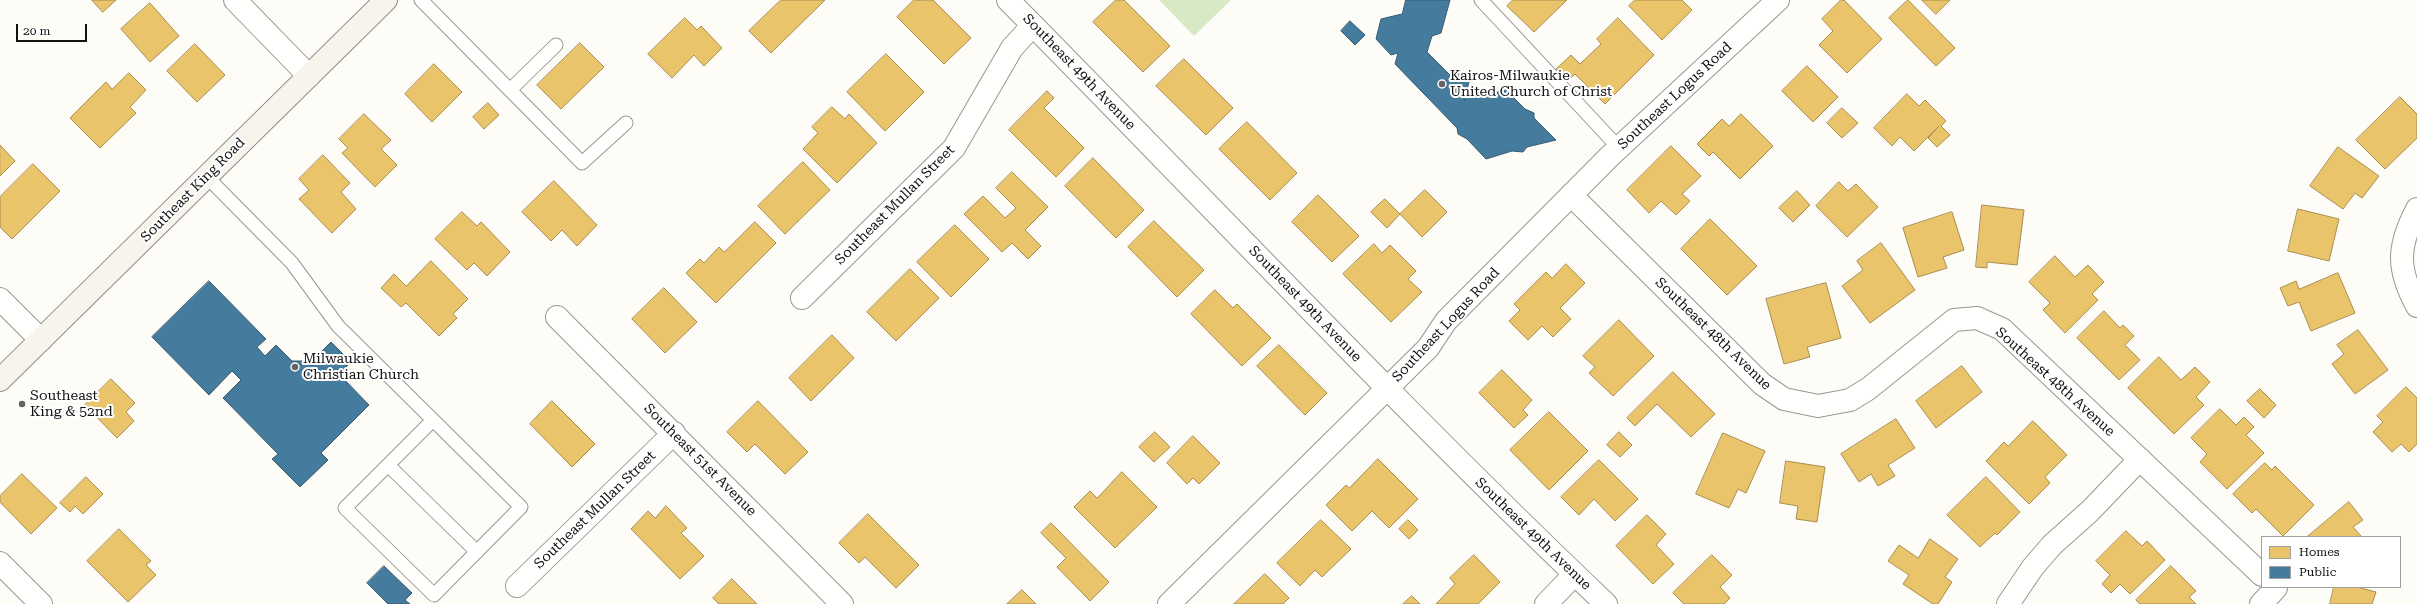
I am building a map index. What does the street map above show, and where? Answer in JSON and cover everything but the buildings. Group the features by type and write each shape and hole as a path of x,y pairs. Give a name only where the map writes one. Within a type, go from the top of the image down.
{"main road":[{"name":"Southeast King Road","path":"0,380 386,0"}],"street":[{"path":"235,0 309,76"},
{"name":"Southeast 49th Avenue","path":"1008,0 1387,389 1574,575 1606,604"},
{"name":"Southeast Logus Road","path":"1169,604 1428,348 1446,321 1571,195 1619,148 1778,0"},
{"name":"Southeast Mullan Street","path":"802,298 954,148 1012,48 1033,25"},
{"name":"Southeast 48th Avenue","path":"1571,195 1762,384 1784,399 1818,406 1850,400 1868,389 1954,320 1977,318 2002,329 2261,574"},
{"path":"2417,209 2407,228 2402,250 2405,284 2417,306"},
{"path":"0,299 41,340"},
{"name":"Southeast 51st Avenue","path":"557,318 842,604"},
{"name":"Southeast Mullan Street","path":"517,586 674,434"},
{"path":"2008,604 2033,567 2052,545 2090,511 2140,459"},
{"path":"0,563 40,604"},
{"path":"1546,604 1574,575"},
{"path":"2260,604 2269,588"}],"lane":[{"path":"421,0 582,164 626,123"},
{"path":"1481,0 1619,148"},
{"path":"510,90 556,45"},
{"path":"207,177 292,263 338,326 521,507 434,595 345,508 433,420"},
{"path":"388,465 477,552"}],"green space":[{"path":"1159,0 1231,0 1194,36"}],"place":[{"name":"Kairos-Milwaukie United Church of Christ","path":"1442,84"},
{"name":"Milwaukie Christian Church","path":"295,367"},
{"name":"Southeast King & 52nd","path":"22,404"}]}
